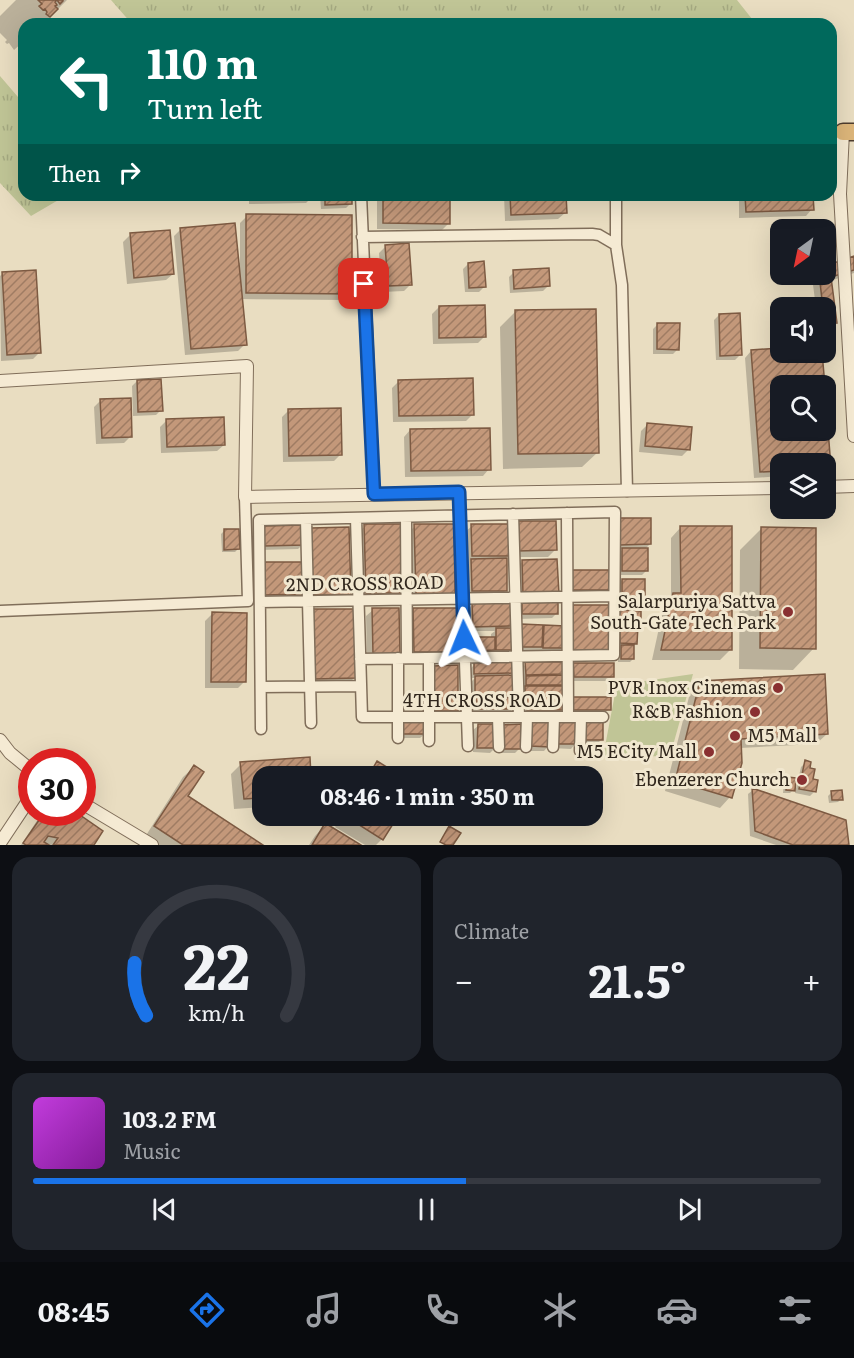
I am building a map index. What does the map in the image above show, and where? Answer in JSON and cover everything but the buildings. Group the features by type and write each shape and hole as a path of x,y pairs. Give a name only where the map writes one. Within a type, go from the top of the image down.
{"street":[{"path":"848,132 840,194 854,436"},
{"path":"361,201 374,494"},
{"path":"616,201 616,245 621,285 627,491"},
{"path":"362,237 592,234 599,235 616,245"},
{"path":"0,381 247,366 245,497 248,601 0,611"},
{"path":"836,487 854,486"},
{"path":"245,497 770,488"},
{"path":"459,492 468,746"},
{"path":"261,729 259,520 615,512 614,655 360,659"},
{"path":"567,513 568,717"},
{"path":"513,514 517,657 526,747"},
{"path":"398,738 406,600 406,517"},
{"path":"261,687 361,686 356,518"},
{"path":"306,519 311,723"},
{"name":"2ND CROSS ROAD","path":"260,602 615,597"},
{"path":"429,658 429,741"},
{"name":"4TH CROSS ROAD","path":"361,686 362,717 603,717"},
{"path":"498,717 499,747"},
{"path":"554,717 554,747"},
{"path":"580,751 581,717"},
{"path":"0,740 18,760"},
{"path":"96,811 152,845"},
{"path":"0,843 18,816"}],"green space":[{"path":"111,0 737,0 751,18 127,18"},
{"path":"0,76 18,97 18,201 57,201 31,216 0,183"},
{"path":"693,674 670,756 603,757 617,683"}],"place":[{"name":"Salarpuriya Sattva South-Gate Tech Park","path":"788,612"},
{"name":"PVR Inox Cinemas","path":"778,688"},
{"name":"R&B Fashion","path":"755,712"},
{"name":"M5 Mall","path":"735,736"},
{"name":"M5 ECity Mall","path":"709,752"},
{"name":"Ebenzerer Church","path":"802,780"}],"route":[{"path":"364,284 374,494 459,492 464,638"}]}
